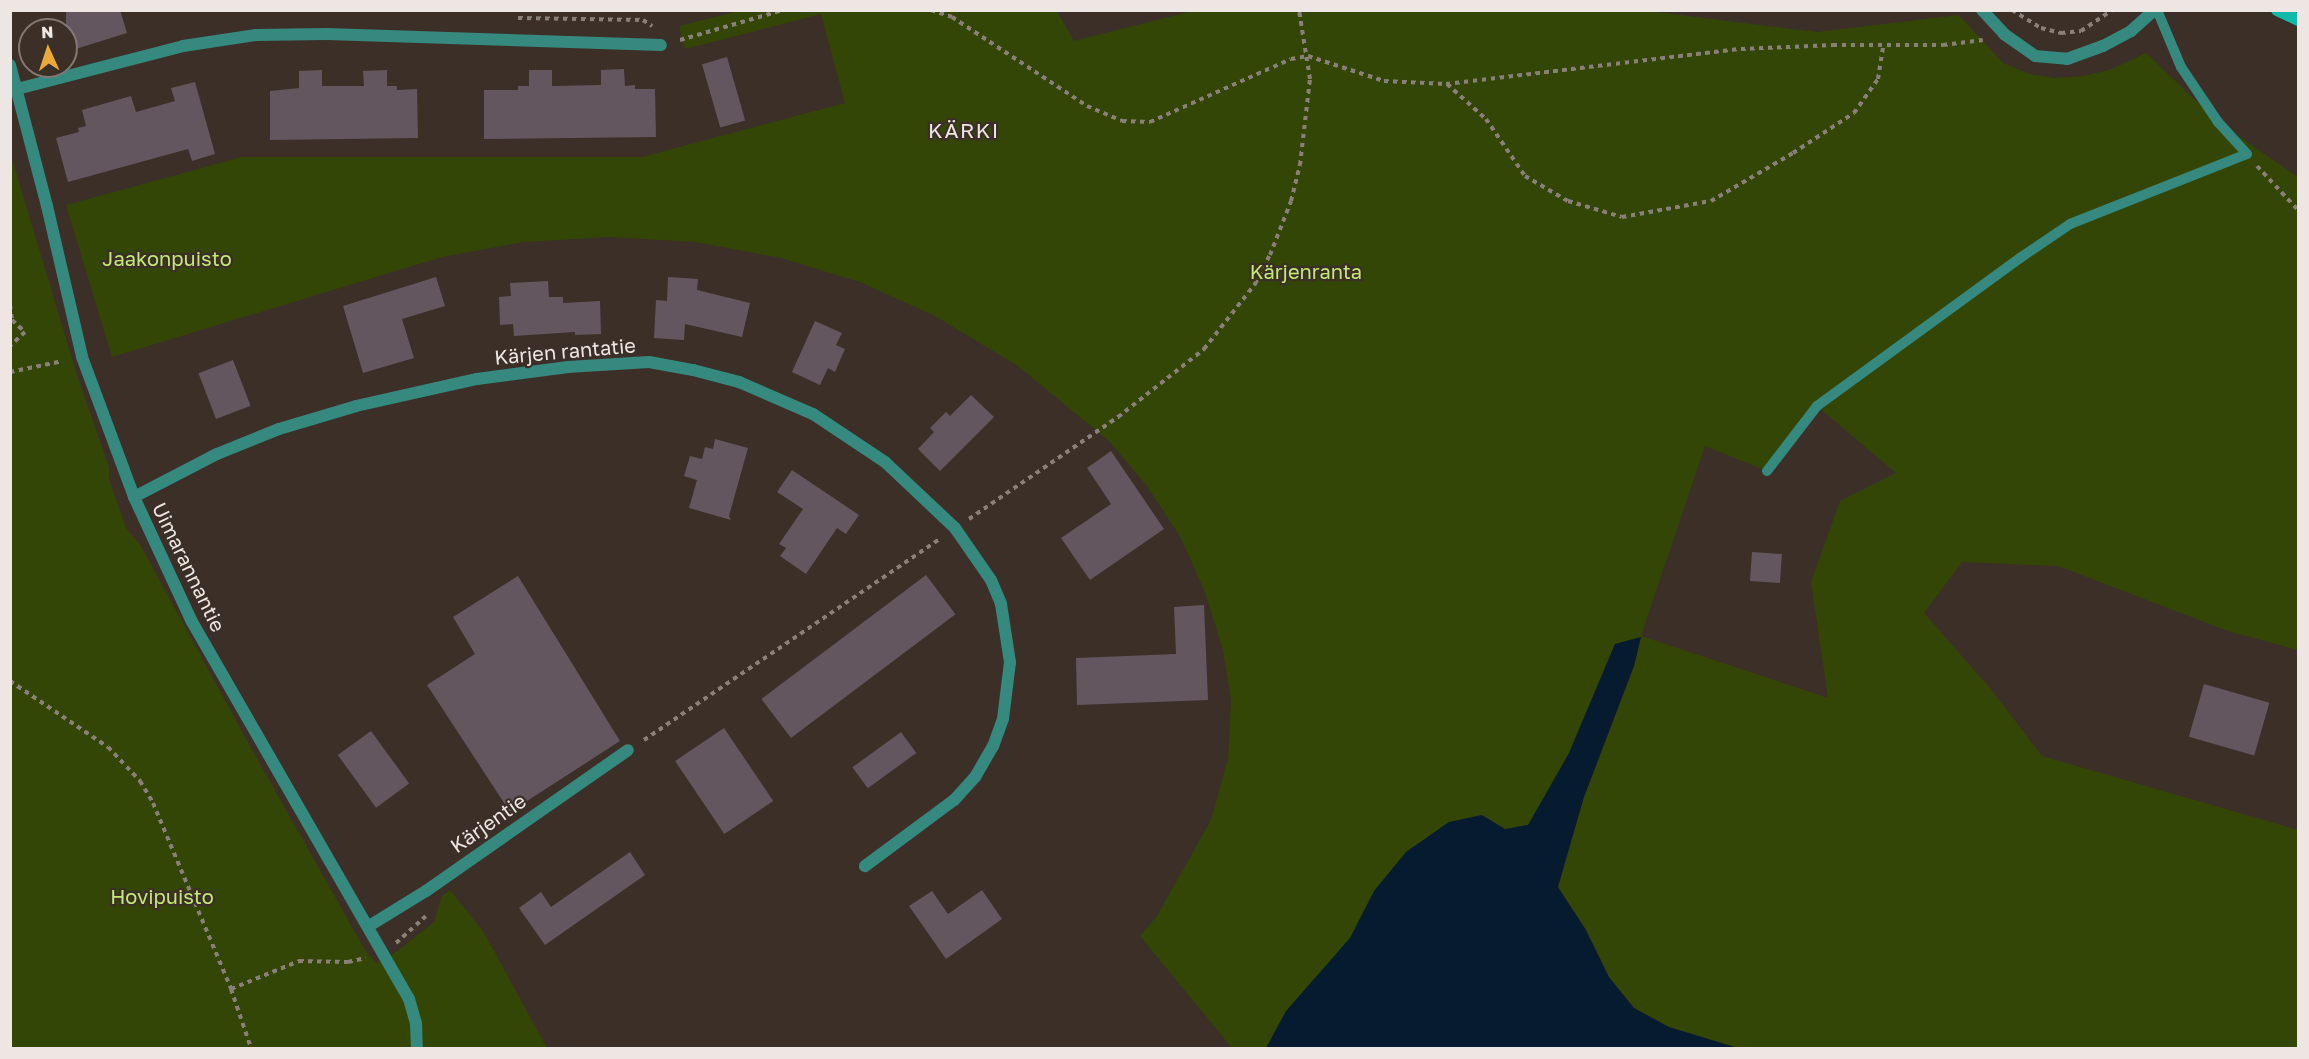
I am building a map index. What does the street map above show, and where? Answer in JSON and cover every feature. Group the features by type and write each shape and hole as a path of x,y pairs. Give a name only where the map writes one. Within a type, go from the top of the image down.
{"main road":[{"path":"2277,10 2298,20"}],"street":[{"path":"1982,10 2004,34 2035,56 2067,59 2103,46 2122,36 2156,10"},
{"path":"17,89 183,46 256,35 327,33 661,45"},
{"name":"Uimarannantie","path":"10,65 82,357 134,497 191,620 409,999 416,1023 417,1048"},
{"name":"Kärjen rantatie","path":"134,497 217,454 279,429 356,406 477,379 610,363 650,362 739,382 813,414 885,462 955,528 982,565 1001,604 1010,662 1004,719 993,746 975,777 954,800 865,866"},
{"name":"Kärjentie","path":"369,926 426,891 628,750"}],"lane":[{"path":"1767,471 1817,406 2070,224 2247,154 2218,122 2181,67 2156,10"}],"path":[{"path":"661,45 783,10"},
{"path":"931,10 952,17 1069,95 1122,121 1150,122 1291,59 1308,56 1384,81 1446,84 1741,49 1963,44 2004,34"},
{"path":"950,10 952,17"},
{"path":"628,750 1118,417 1204,349 1255,284 1270,255 1291,201 1300,165 1310,79 1299,10"},
{"path":"2012,10 2041,28 2061,33 2081,31 2112,10"},
{"path":"1446,84 1486,119 1525,177 1568,201 1622,217 1711,201 1810,142 1854,113 1878,79 1883,46"},
{"path":"2247,154 2298,210"},
{"path":"10,305 12,320 25,332 10,346"},
{"path":"10,372 82,357"},
{"path":"10,681 108,747 140,781 153,803 231,989 251,1048"},
{"path":"231,989 299,961 348,963 366,958"}],"green space":[{"path":"1196,10 1641,10 1817,32 1959,15 2003,63 2030,74 2055,78 2084,76 2112,69 2146,53 2218,122 2298,177 2298,650 2228,631 2058,566 1962,562 1924,613 1990,688 2042,756 2298,830 2298,1048 1506,1048 1584,797 1634,666 1641,637 1615,644 1569,753 1543,800 1499,943 1364,1048 1232,1048 1140,936 1157,916 1211,820 1228,759 1231,700 1223,650 1205,592 1181,538 1147,486 1109,441 1018,366 935,316 860,282 781,258 696,242 609,237 523,242 442,257 112,357 66,205 242,157 642,157 845,103 821,14 685,49 679,26 739,11 1057,11 1074,41","holes":["1817,406 1896,473 1840,501 1811,582 1828,698 1641,636 1705,446 1767,471"]},
{"name":"Hovipuisto","path":"10,152 126,528 141,546 365,950 377,964 399,950 434,922 442,896 450,890 483,931 547,1048 11,1048"}],"water":[{"path":"1641,637 1634,666 1584,797 1558,887 1586,930 1609,977 1634,1008 1669,1027 1738,1048 1266,1048 1286,1011 1350,938 1374,891 1406,852 1449,822 1482,815 1505,829 1528,825 1569,753 1615,644"}],"building":[{"path":"66,10 120,10 127,33 78,48 78,18 66,18"},
{"path":"727,57 745,120 720,128 702,64"},
{"path":"624,69 625,86 635,85 635,89 655,89 656,137 484,139 484,90 518,90 518,86 529,86 529,70 552,70 552,86 601,85 601,70"},
{"path":"322,70 322,86 364,86 363,71 387,70 387,86 397,86 397,90 417,89 418,138 270,140 270,91 299,88 299,71"},
{"path":"195,82 215,154 192,161 188,149 68,182 56,138 79,132 78,128 86,126 82,110 131,96 136,112 175,101 171,88"},
{"path":"436,277 445,306 402,319 414,358 363,373 343,306"},
{"path":"668,277 698,279 697,290 750,303 742,337 685,324 684,340 654,338 656,300 667,301"},
{"path":"548,281 549,297 563,297 563,303 600,301 601,334 575,335 575,332 514,336 513,324 500,325 499,297 511,296 510,283"},
{"path":"815,321 842,333 836,345 845,349 835,372 828,368 820,385 792,372"},
{"path":"233,360 251,406 216,419 198,373"},
{"path":"971,395 994,417 940,471 918,449 934,432 930,428 946,412 950,416"},
{"path":"715,439 748,448 729,516 731,520 689,508 697,480 684,476 690,456 702,459 705,447 713,449"},
{"path":"1111,451 1164,529 1090,580 1061,538 1111,504 1087,468"},
{"path":"792,470 859,515 846,534 837,528 806,574 780,556 786,548 779,544 803,509 777,492"},
{"path":"1752,552 1782,554 1780,583 1750,581"},
{"path":"926,575 955,614 791,738 761,699"},
{"path":"518,576 620,741 510,812 427,685 475,654 453,617"},
{"path":"1204,605 1208,700 1077,705 1076,658 1176,654 1174,607"},
{"path":"2204,684 2269,703 2254,756 2189,737"},
{"path":"724,728 773,801 724,834 675,761"},
{"path":"371,731 409,784 376,808 338,755"},
{"path":"901,732 916,753 868,788 852,767"},
{"path":"630,852 645,875 545,945 519,908 541,892 551,907"},
{"path":"982,890 1002,919 946,959 909,906 932,891 948,914"}],"district":[{"name":"KÄRKI","path":"964,130"}],"park label":[{"name":"Jaakonpuisto","path":"167,258"},
{"name":"Kärjenranta","path":"1306,271"}]}
